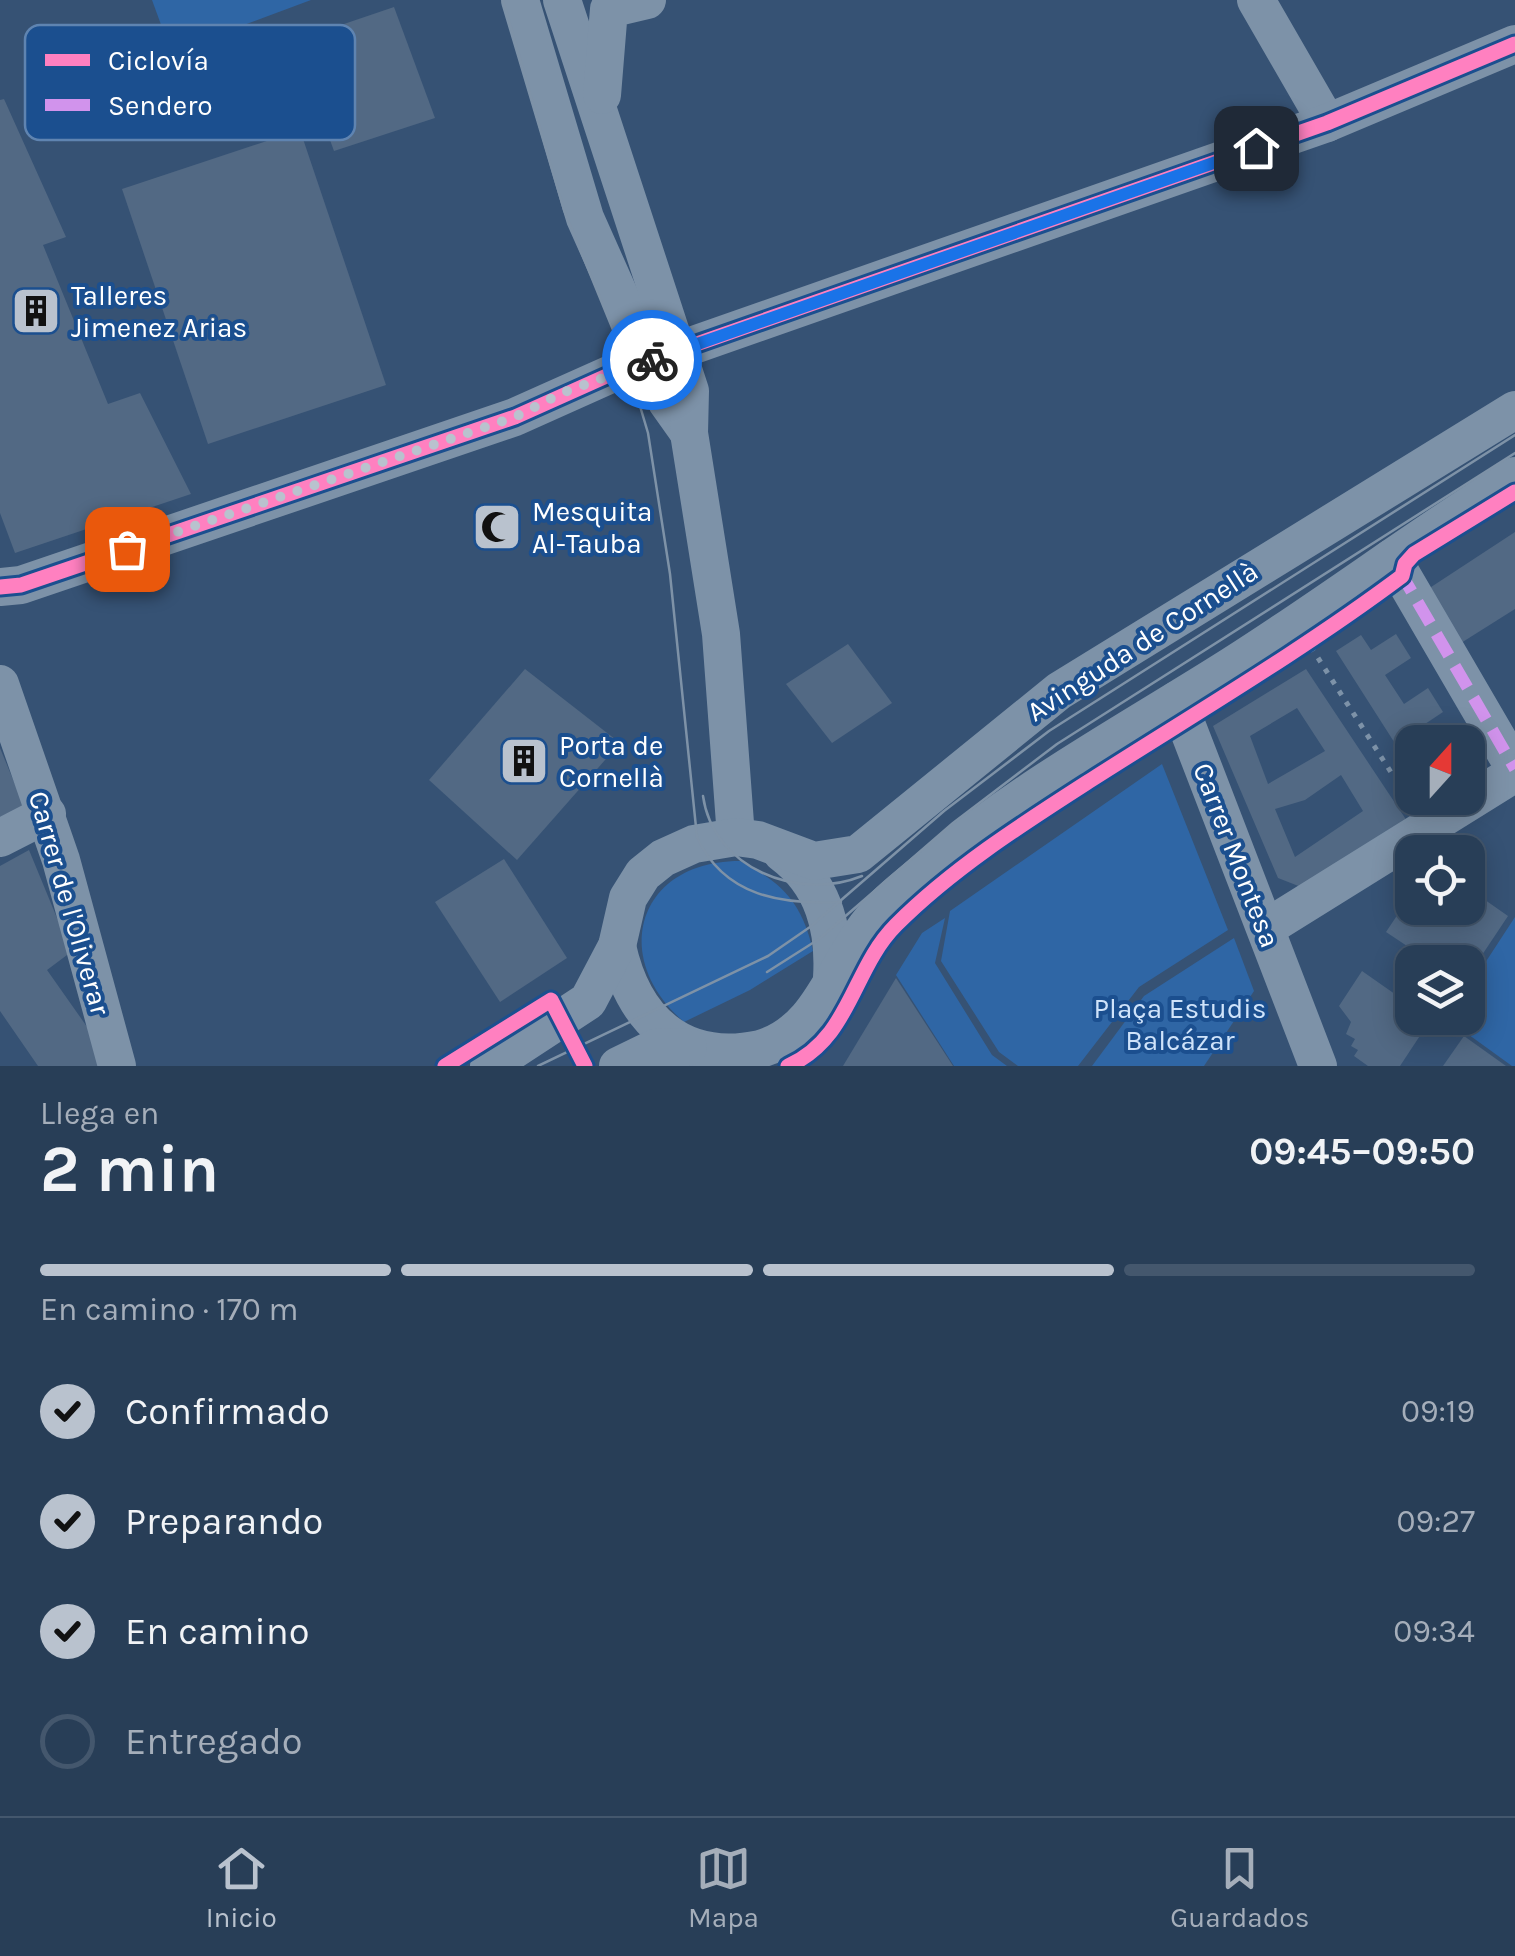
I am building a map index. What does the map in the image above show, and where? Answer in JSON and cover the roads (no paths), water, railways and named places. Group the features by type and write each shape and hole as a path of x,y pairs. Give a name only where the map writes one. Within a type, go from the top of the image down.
{"street":[{"path":"490,1066 588,1001 617,946 628,898 644,874 663,858 694,844 736,837 717,595 690,433 690,391 664,356 585,218 520,0"},
{"path":"562,0 601,112 664,356"},
{"path":"601,112 609,5 647,0"},
{"path":"1256,0 1327,124"},
{"path":"0,587 22,585 515,417 562,393 664,356 1327,124 1515,44"},
{"name":"Avinguda de Cornellà","path":"736,837 758,840 814,861 858,854 1058,690 1515,410"},
{"path":"618,1066 655,1048 699,1056 754,1058 800,1026 818,1008 832,978 878,914 953,848 1052,778 1397,567 1515,476"},
{"path":"1266,928 1515,771 1397,567"},
{"name":"Carrer de l'Oliverar","path":"0,684 46,814 118,1066"},
{"name":"Carrer Montesa","path":"1178,700 1318,1066"},
{"path":"0,838 46,814"},
{"name":"Avinguda de Cornellà","path":"778,850 803,871 822,903 833,938 832,978"},
{"path":"617,946 624,977 640,1008 658,1028 699,1056"}],"tram line":[{"path":"503,0 564,210 629,369 648,433 670,574 697,837 709,857 739,885 777,899 841,902"},
{"path":"538,1066 768,956 810,927 944,811 1049,731 1515,435"},
{"path":"767,972 819,939 953,823 1057,744 1515,453"},
{"path":"703,796 710,821 723,843 762,873 812,885 862,876"}],"place":[{"name":"Talleres Jimenez Arias","path":"36,311"},
{"name":"Mesquita Al-Tauba","path":"497,527"},
{"name":"Porta de Cornellà","path":"524,761"}],"park label":[{"name":"Plaça Estudis Balcázar","path":"1180,1024"}]}
